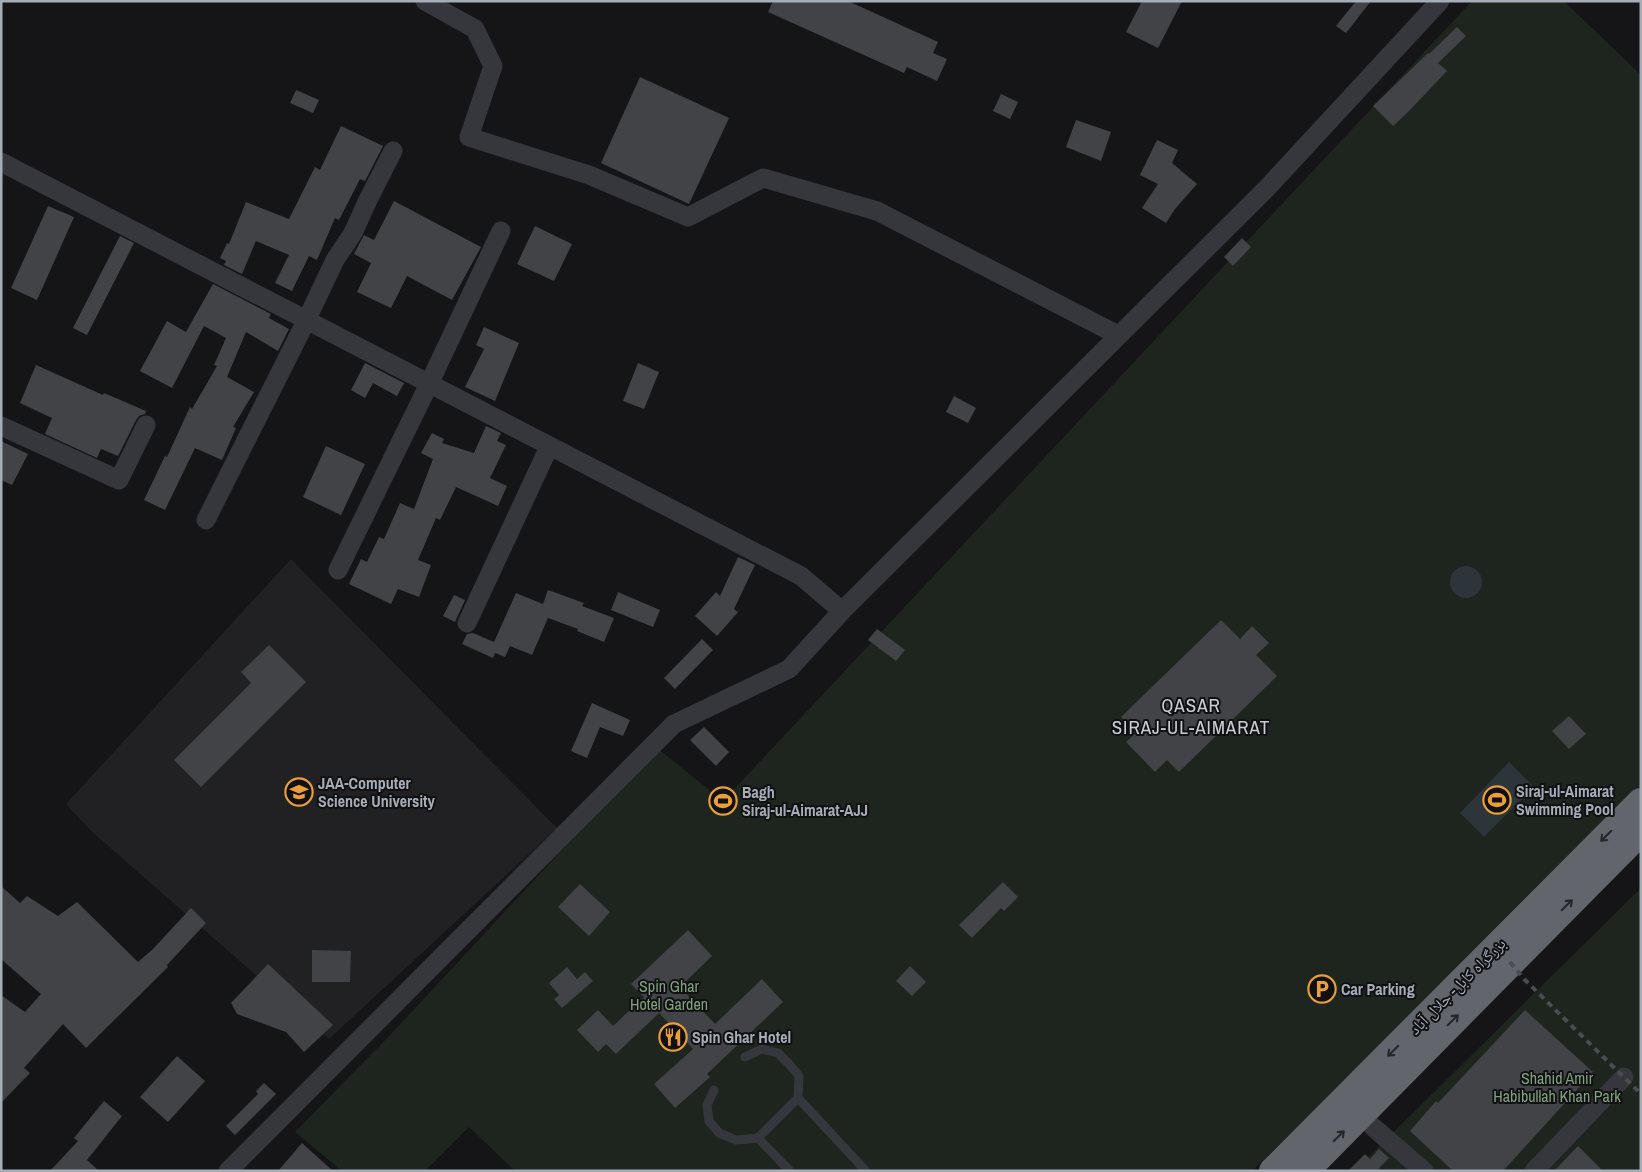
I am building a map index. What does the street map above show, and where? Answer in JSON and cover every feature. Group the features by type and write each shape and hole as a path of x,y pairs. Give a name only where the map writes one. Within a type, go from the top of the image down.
{"highway":[{"name":"بزرگراه کابل- جلال آباد","path":"1273,1171 1641,802"},
{"name":"بزرگراه کابل- جلال آباد","path":"1305,1171 1641,831"}],"street":[{"path":"424,1 475,29 493,66 469,137 589,175 688,217 763,178 877,211 1118,335"},
{"path":"228,1171 674,724 789,669 842,611 1267,188 1440,1"},
{"path":"206,520 335,260 353,233 393,151"},
{"path":"1,162 801,576 842,611"},
{"path":"338,570 501,231"},
{"path":"1,426 119,480 146,425"},
{"path":"466,623 549,447"},
{"path":"1534,1171 1624,1077"},
{"path":"1373,1127 1424,1171"}],"lane":[{"path":"714,1090 707,1105 709,1120 719,1132 736,1140 758,1138 798,1098 799,1076 778,1053 762,1049 745,1057"},
{"path":"798,1098 866,1171"},
{"path":"758,1138 790,1171"}],"shaded area":[{"name":"JAA-Computer Science University","path":"291,559 557,828 329,1039 91,831 66,804"},
{"path":"1466,566 1472,567 1477,571 1481,576 1481,588 1477,593 1472,597 1466,598 1460,597 1455,593 1451,588 1450,582 1451,576 1455,571 1460,567"},
{"name":"Siraj-ul-Aimarat Swimming Pool","path":"1509,762 1534,787 1484,837 1460,813"}],"green space":[{"name":"Spin Ghar Hotel Garden","path":"1472,1 1564,1 1641,75 1641,791 1252,1171 515,1171 469,1127 425,1171 342,1171 295,1132 392,1033 657,748 723,801"},
{"name":"Shahid Amir Habibullah Khan Park","path":"1641,888 1641,1171 1354,1171"}],"building":[{"path":"773,1 848,1 938,42 933,53 947,59 937,81 907,67 904,73 768,12"},
{"path":"1142,1 1182,1 1158,48 1126,32"},
{"path":"1356,1 1371,1 1346,33 1336,26"},
{"path":"1457,27 1466,36 1438,63 1447,71 1393,126 1373,106"},
{"path":"640,77 729,118 689,204 601,163"},
{"path":"296,90 319,100 313,113 290,103"},
{"path":"1001,94 1018,102 1010,119 993,111"},
{"path":"1076,120 1111,132 1101,161 1066,147"},
{"path":"341,126 383,146 365,181 360,179 339,220 335,218 317,260 309,256 292,291 275,283 289,255 256,241 242,274 224,265 226,261 220,258 227,243 229,244 246,202 289,219 315,167 320,170"},
{"path":"1157,140 1178,150 1172,163 1197,184 1175,209 1166,223 1142,208 1158,184 1140,175"},
{"path":"394,201 481,247 452,300 407,276 391,308 357,292 371,263 354,254 364,235 374,240"},
{"path":"48,206 74,217 37,300 11,288"},
{"path":"535,226 572,244 554,281 517,264"},
{"path":"120,236 134,243 87,335 73,328"},
{"path":"1242,238 1251,247 1233,266 1224,257"},
{"path":"213,284 271,314 269,318 289,329 278,351 246,332 227,377 254,392 233,427 236,428 222,460 195,448 165,510 144,500 165,456 167,457 190,407 192,409 217,366 214,365 226,338 204,326 172,388 140,371 167,321 186,332"},
{"path":"484,327 519,343 495,401 465,387 484,349 476,345"},
{"path":"365,363 404,383 397,396 373,383 365,398 351,390"},
{"path":"638,363 659,372 644,409 623,401"},
{"path":"36,365 103,395 104,393 146,411 145,414 139,416 136,420 118,456 101,449 97,458 45,434 52,418 20,403"},
{"path":"954,396 976,408 968,423 946,412"},
{"path":"486,426 501,433 497,441 506,445 490,478 507,486 498,506 456,487 440,520 436,518 418,560 431,565 419,597 398,589 391,604 349,584 361,559 367,562 379,537 384,539 400,503 414,509 433,459 421,453 432,433 444,439 442,443 474,453"},
{"path":"1,441 28,454 12,485 1,480"},
{"path":"326,446 365,464 341,515 303,497"},
{"path":"738,557 755,565 734,609 738,612 717,636 695,616 716,592 720,596"},
{"path":"548,590 584,603 582,606 614,618 604,642 577,631 578,629 548,618 532,655 510,646 505,657 495,653 493,658 462,644 467,634 473,633 494,642 516,593 543,604"},
{"path":"618,592 660,610 653,627 611,610"},
{"path":"454,595 465,600 455,622 443,616"},
{"path":"1221,620 1240,639 1252,626 1269,643 1256,655 1277,676 1179,772 1167,760 1155,772 1126,742 1136,733 1121,717"},
{"path":"877,629 905,650 896,661 868,640"},
{"path":"702,639 713,650 675,689 664,678"},
{"path":"269,645 306,682 201,787 174,760 251,683 241,672"},
{"path":"592,703 630,720 623,736 600,727 587,758 571,751"},
{"path":"1569,716 1586,734 1569,749 1552,731"},
{"path":"704,727 729,752 716,766 690,740"},
{"path":"1003,882 1018,897 1004,911 1001,908 972,938 959,925"},
{"path":"580,884 610,912 589,936 558,907"},
{"path":"1,886 20,903 27,896 58,916 77,902 138,962 152,950 191,908 206,923 167,965 168,967 86,1048 63,1024 24,1068 30,1073 1,1103 1,995 25,1012 41,994 1,959"},
{"path":"688,930 712,956 680,987 715,1024 762,979 783,1002 707,1074 710,1077 675,1108 654,1084 693,1049 659,1013 616,1054 606,1044 598,1052 577,1030 598,1010 613,1026 644,997 631,984"},
{"path":"312,950 351,951 350,982 312,982"},
{"path":"268,964 333,1025 304,1052 286,1032 237,1014 231,1003"},
{"path":"910,966 926,982 912,996 896,981"},
{"path":"567,967 577,979 585,972 593,981 562,1008 554,999 559,995 549,983"},
{"path":"1525,1010 1593,1072 1503,1171 1453,1171 1410,1131 1436,1101 1438,1103"},
{"path":"177,1056 205,1081 168,1122 140,1097"},
{"path":"264,1083 276,1094 235,1135 226,1126 258,1094 256,1091"},
{"path":"104,1101 122,1116 87,1160 99,1171 50,1171 78,1141 74,1138"},
{"path":"302,1143 333,1171 278,1171"},
{"path":"1578,1146 1603,1171 1554,1171"},
{"path":"1379,1149 1389,1158 1379,1168 1381,1171 1348,1171 1365,1154 1370,1159"}],"railway":[{"path":"1510,962 1524,979 1641,1094"}],"place":[{"name":"JAA-Computer Science University","path":"299,792"},
{"name":"Siraj-ul-Aimarat Swimming Pool","path":"1497,800"},
{"name":"Bagh Siraj-ul-Aimarat-AJJ","path":"723,801"},
{"name":"Car Parking","path":"1322,989"},
{"name":"Spin Ghar Hotel","path":"673,1037"}],"district":[{"name":"QASAR SIRAJ-UL-AIMARAT","path":"1191,716"}]}
